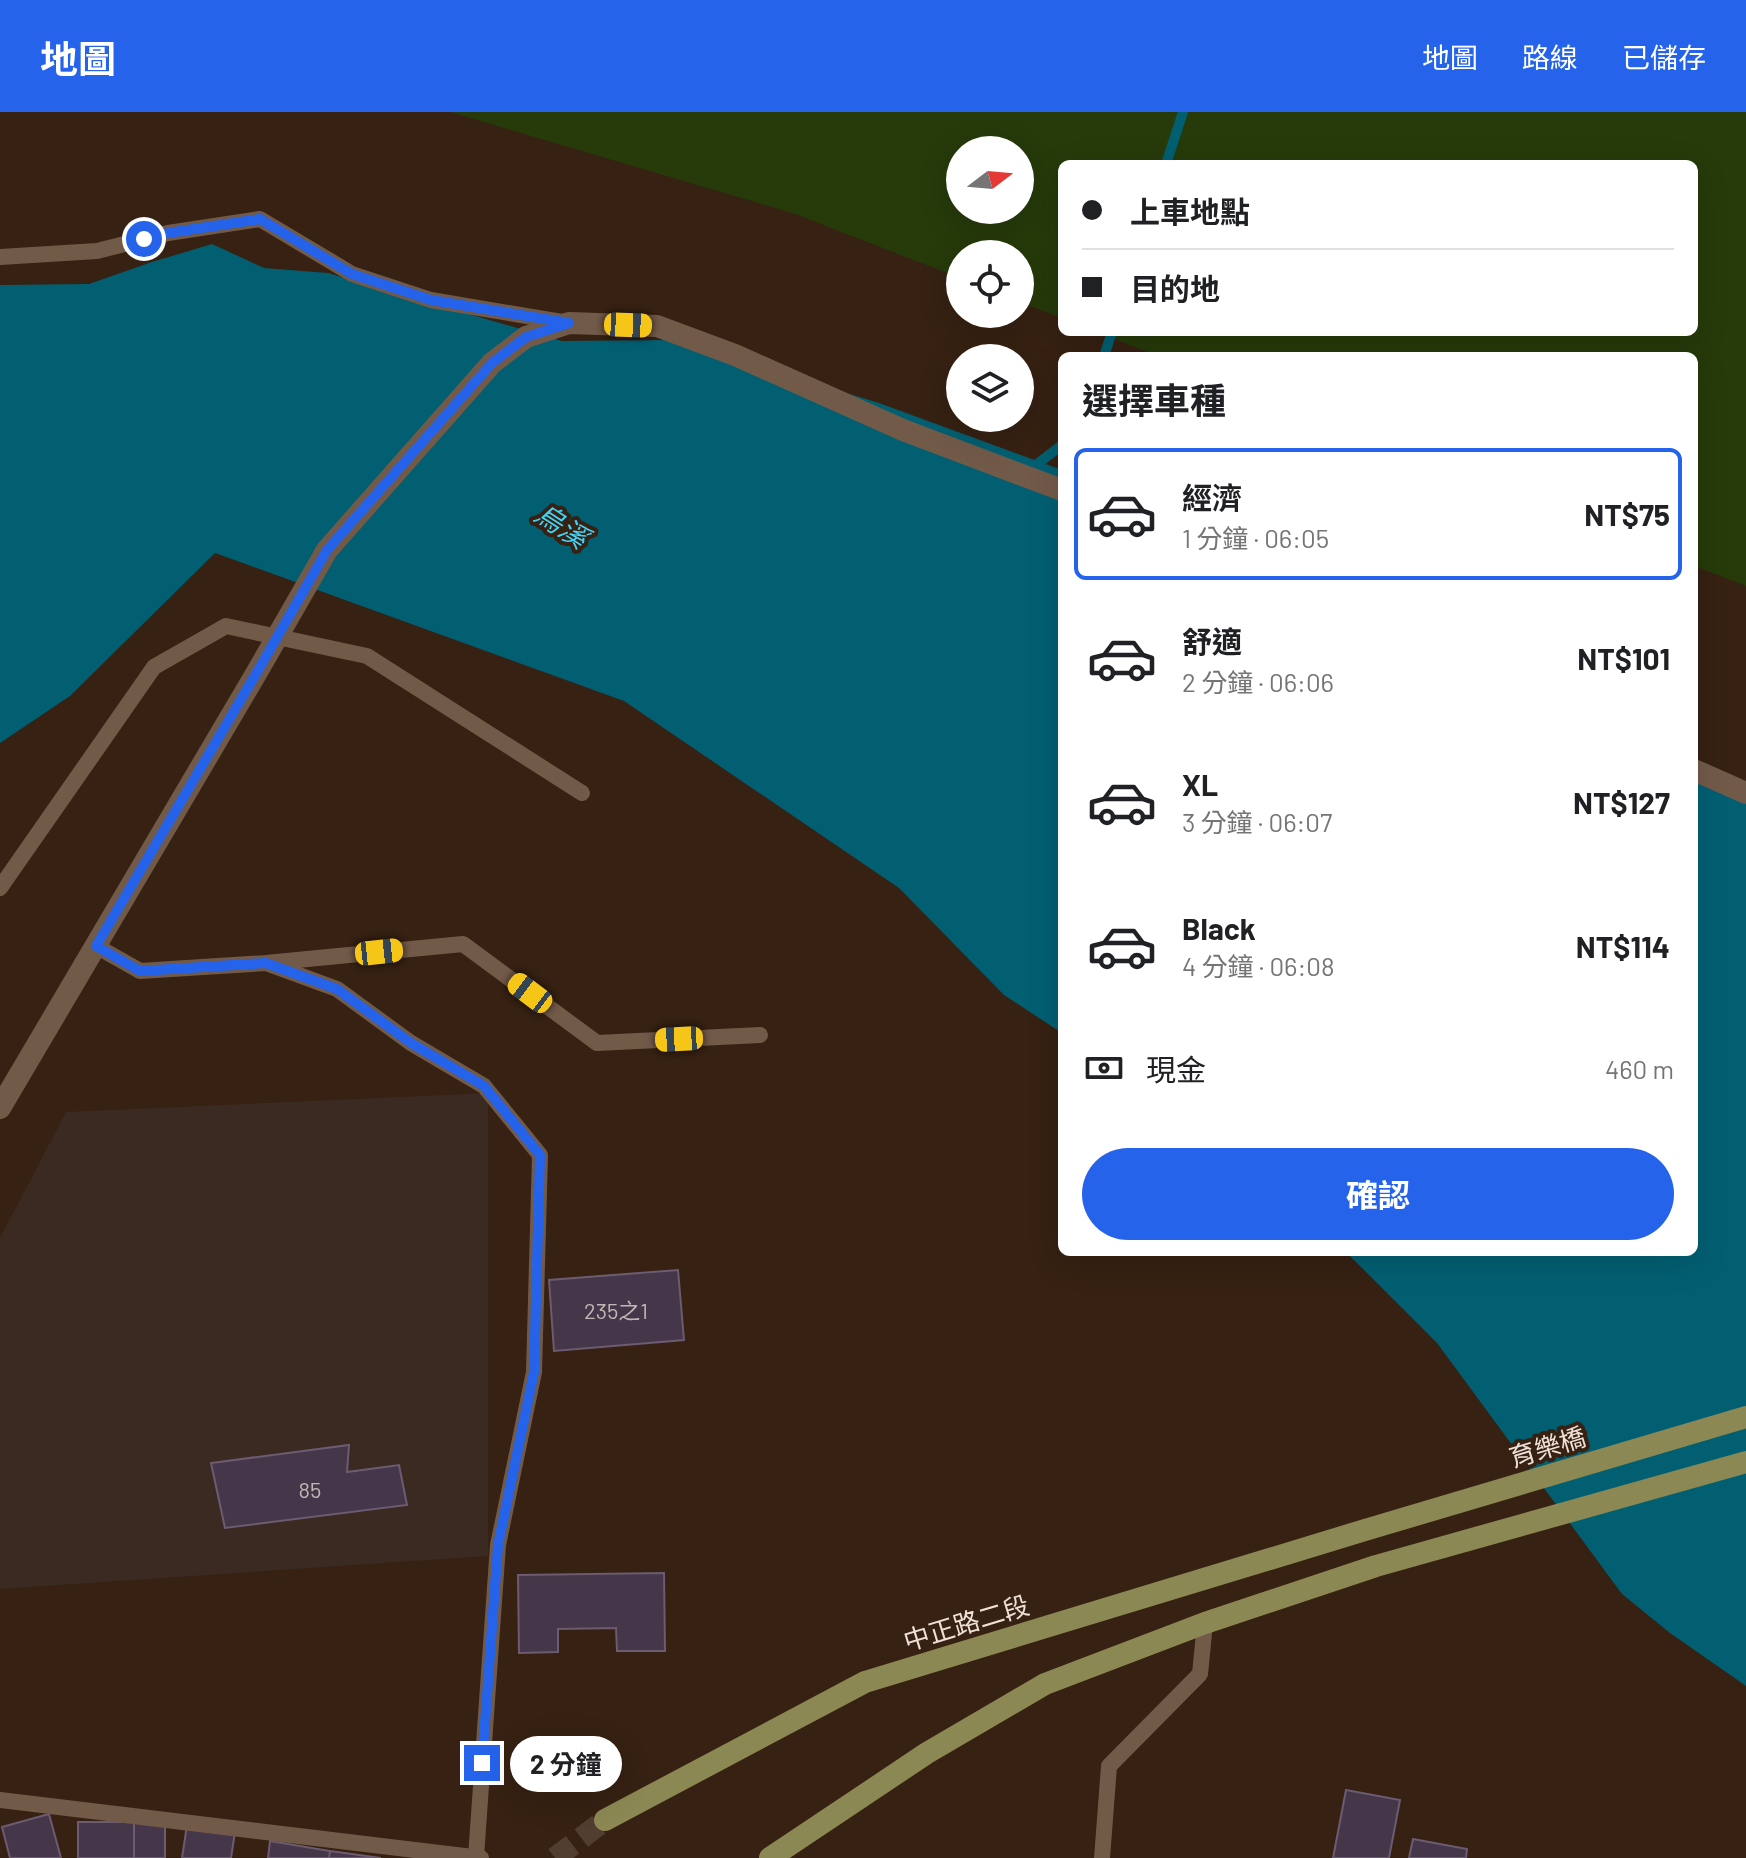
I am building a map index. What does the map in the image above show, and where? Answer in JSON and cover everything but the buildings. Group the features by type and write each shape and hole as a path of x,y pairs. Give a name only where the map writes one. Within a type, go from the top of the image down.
{"main road":[{"name":"育樂橋","path":"1365,1530 1746,1417"},
{"path":"770,1858 927,1753 1045,1684 1205,1623 1376,1566 1746,1462"},
{"name":"中正路二段","path":"605,1820 865,1682 1365,1530"}],"street":[{"path":"0,1108 327,550 492,363 526,337 569,323 657,326 735,355 903,430 1054,487"},
{"path":"1698,772 1746,793"}],"lane":[{"path":"0,257 97,251 168,233 260,219 352,274 431,300 569,323"},
{"path":"0,888 154,667 226,626 367,656 582,793"},
{"path":"96,946 140,971 266,963 463,944 597,1043 760,1035"},
{"path":"0,1800 478,1858 498,1545 534,1372 540,1155 484,1086 411,1043 337,989 266,963"},
{"path":"1102,1858 1109,1766 1200,1674 1205,1623"}],"shaded area":[{"path":"488,1093 488,1556 0,1589 0,1238 66,1112"}],"green space":[{"path":"450,112 1746,112 1746,586 1698,568 1698,352 1148,352 1107,336 1698,336 1698,160 1058,160 1058,316 1034,307 1034,240 946,240 946,273 795,214"}],"water":[{"name":"烏溪","path":"212,244 264,268 328,273 562,341 671,340 879,403 946,428 946,432 958,432 1058,469 1058,1030 1004,995 899,888 624,701 215,553 70,696 0,743 0,285 89,284"},
{"path":"1698,772 1746,796 1746,1686 1670,1633 1622,1594 1437,1343 1350,1256 1698,1256"}],"waterway":[{"path":"1167,160 1183,112"},
{"path":"1105,352 1111,336"},
{"path":"1032,468 1058,448"}],"tunnel":[{"path":"555,1858 605,1820"}],"route":[{"path":"144,239 260,219 352,274 431,300 569,323 526,337 492,363 327,550 96,946 140,971 266,963 337,989 411,1043 484,1086 540,1155 534,1372 498,1545 482,1763"}]}
